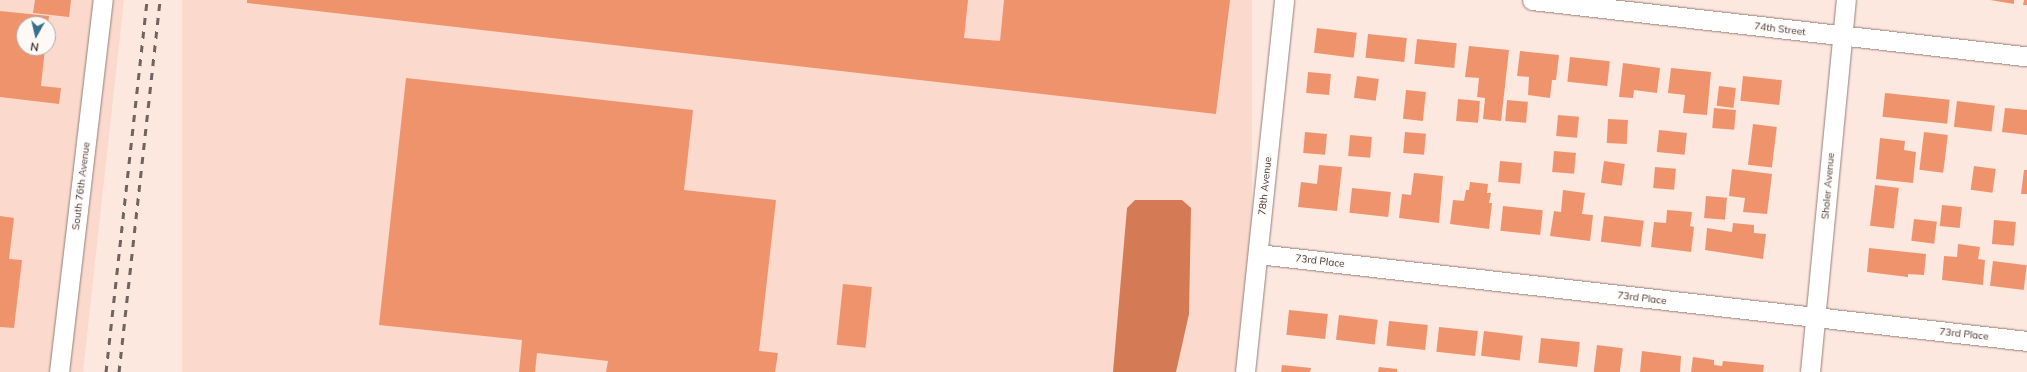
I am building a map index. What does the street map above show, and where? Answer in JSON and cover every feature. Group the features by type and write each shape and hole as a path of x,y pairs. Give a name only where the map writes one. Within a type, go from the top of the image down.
{"street":[{"name":"South 76th Avenue","path":"59,372 103,0"},
{"name":"78th Avenue","path":"1245,372 1284,0"},
{"name":"74th Street","path":"1532,0 2027,56"},
{"name":"Sholer Avenue","path":"1810,372 1841,36 1846,0"},
{"name":"73rd Place","path":"1258,254 2027,341"}],"shaded area":[{"path":"0,0 124,0 83,372 0,372"},
{"path":"182,0 1252,0 1252,372 182,372"},
{"path":"1135,200 1182,200 1191,208 1189,314 1176,372 1113,372 1127,208"}],"building":[{"path":"35,0 71,0 69,17 33,13"},
{"path":"247,0 968,0 964,38 1000,41 1004,0 1230,0 1216,114 247,3"},
{"path":"1990,0 2014,0 2014,4"},
{"path":"2024,0 2027,0 2027,5 2023,5"},
{"path":"0,11 49,16 16,16 16,56 44,56 41,86 61,88 59,104 0,97"},
{"path":"1317,28 1357,33 1354,58 1314,53"},
{"path":"1368,34 1407,38 1404,62 1365,58"},
{"path":"1417,39 1457,43 1454,68 1414,64"},
{"path":"1469,46 1509,50 1501,121 1483,119 1485,98 1477,97 1479,78 1465,77"},
{"path":"1520,51 1559,55 1556,80 1552,80 1550,98 1528,95 1529,77 1517,76"},
{"path":"1570,57 1610,61 1607,86 1567,82"},
{"path":"1623,63 1660,68 1657,93 1634,90 1633,98 1619,97"},
{"path":"1671,68 1711,72 1707,115 1683,113 1685,95 1668,93"},
{"path":"1308,72 1331,74 1329,95 1306,93"},
{"path":"1357,76 1379,79 1376,101 1354,98"},
{"path":"1743,76 1782,80 1779,105 1740,101"},
{"path":"406,78 693,110 684,190 776,200 759,351 778,353 775,372 606,372 608,361 537,353 535,372 519,372 522,340 379,325"},
{"path":"1719,86 1736,88 1733,108 1717,106"},
{"path":"1406,90 1426,92 1423,121 1403,119"},
{"path":"1885,93 1950,100 1947,124 1882,117"},
{"path":"1458,99 1480,101 1478,123 1456,121"},
{"path":"1507,100 1528,102 1526,123 1505,121"},
{"path":"1957,101 1995,106 1992,131 1954,127"},
{"path":"1714,108 1736,110 1734,130 1712,128"},
{"path":"2005,108 2027,110 2027,135 2002,132"},
{"path":"1558,115 1579,117 1577,138 1556,136"},
{"path":"1608,119 1628,120 1627,144 1607,143"},
{"path":"1753,124 1777,127 1772,168 1748,165"},
{"path":"1659,130 1687,133 1685,155 1657,152"},
{"path":"1305,132 1327,134 1325,155 1303,153"},
{"path":"1405,132 1426,134 1424,155 1403,153"},
{"path":"1924,132 1948,135 1943,173 1919,170"},
{"path":"1350,135 1372,137 1370,158 1348,156"},
{"path":"1880,138 1905,141 1904,150 1916,152 1913,183 1876,179"},
{"path":"1554,151 1576,153 1574,174 1552,172"},
{"path":"1500,161 1522,163 1520,184 1498,182"},
{"path":"1604,161 1625,164 1622,186 1601,183"},
{"path":"1319,165 1342,167 1337,211 1298,207 1301,182 1317,184"},
{"path":"1974,166 1996,169 1992,193 1971,190"},
{"path":"1655,167 1676,169 1674,190 1653,188"},
{"path":"1732,169 1772,174 1767,214 1743,212 1745,198 1729,196"},
{"path":"2024,170 2027,170 2027,194 2021,194"},
{"path":"1414,173 1443,176 1439,223 1399,218 1402,194 1411,195"},
{"path":"1470,182 1488,184 1487,193 1491,193 1489,203 1492,203 1489,229 1450,224 1453,200 1464,201 1466,190 1469,190"},
{"path":"1875,185 1899,188 1894,229 1870,226"},
{"path":"1352,188 1391,192 1388,217 1349,213"},
{"path":"1563,190 1585,193 1582,214 1593,215 1590,241 1550,236 1554,211 1561,212"},
{"path":"1706,196 1727,198 1725,220 1704,218"},
{"path":"1942,205 1962,207 1960,228 1940,226"},
{"path":"1503,206 1543,210 1540,235 1500,231"},
{"path":"1667,210 1692,212 1690,226 1694,227 1691,252 1651,247 1654,222 1666,223"},
{"path":"0,216 14,218 9,259 22,260 14,328 0,327"},
{"path":"1604,216 1644,221 1641,247 1601,242"},
{"path":"1914,219 1937,222 1934,244 1911,241"},
{"path":"1994,220 2016,222 2014,246 1992,244"},
{"path":"1733,223 1754,225 1754,233 1766,234 1763,259 1705,250 1707,228 1732,232"},
{"path":"1958,244 1980,247 1978,259 1985,260 1983,285 1942,280 1944,256 1957,257"},
{"path":"1869,248 1926,254 1924,275 1908,274 1908,277 1867,272"},
{"path":"1993,261 2027,265 2024,290 1990,286"},
{"path":"843,284 872,287 865,348 837,345"},
{"path":"1289,310 1328,314 1325,339 1286,335"},
{"path":"1339,315 1378,320 1375,345 1336,340"},
{"path":"1389,321 1428,325 1425,350 1386,346"},
{"path":"1439,327 1478,331 1475,356 1436,352"},
{"path":"1484,331 1523,336 1520,361 1481,356"},
{"path":"1541,338 1580,342 1577,367 1538,363"},
{"path":"1597,345 1623,348 1620,372 1594,372"},
{"path":"1642,351 1681,356 1680,372 1640,372"},
{"path":"1693,357 1714,360 1714,365 1722,366 1723,361 1764,365 1763,372 1691,372"},
{"path":"1282,365 1311,368 1310,372 1281,372"},
{"path":"1379,367 1397,369 1397,372 1378,372"}],"railway":[{"path":"106,372 147,0"},
{"path":"119,372 160,0"}]}
